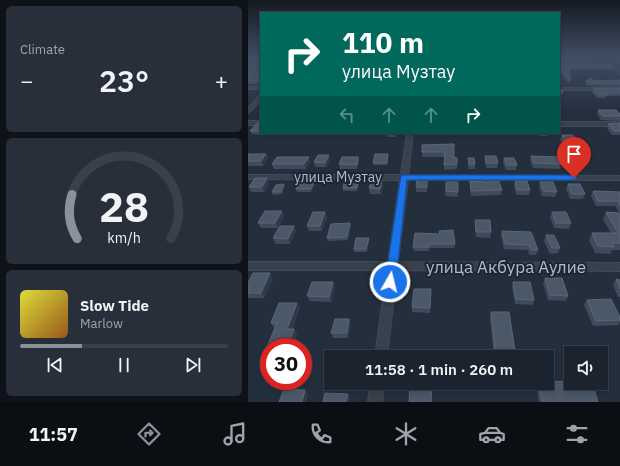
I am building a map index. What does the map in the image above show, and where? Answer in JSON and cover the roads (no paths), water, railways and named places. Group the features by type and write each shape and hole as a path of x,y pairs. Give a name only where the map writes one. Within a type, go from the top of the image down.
{"street":[{"path":"248,88 260,88"},
{"path":"560,89 620,89"},
{"path":"248,111 260,98"},
{"path":"248,123 260,123"},
{"path":"560,124 620,124"},
{"path":"381,350 410,134"},
{"name":"улица Музтау","path":"248,177 620,178"},
{"name":"улица Акбура Аулие","path":"248,266 620,267"},
{"path":"374,402 376,390"}]}
